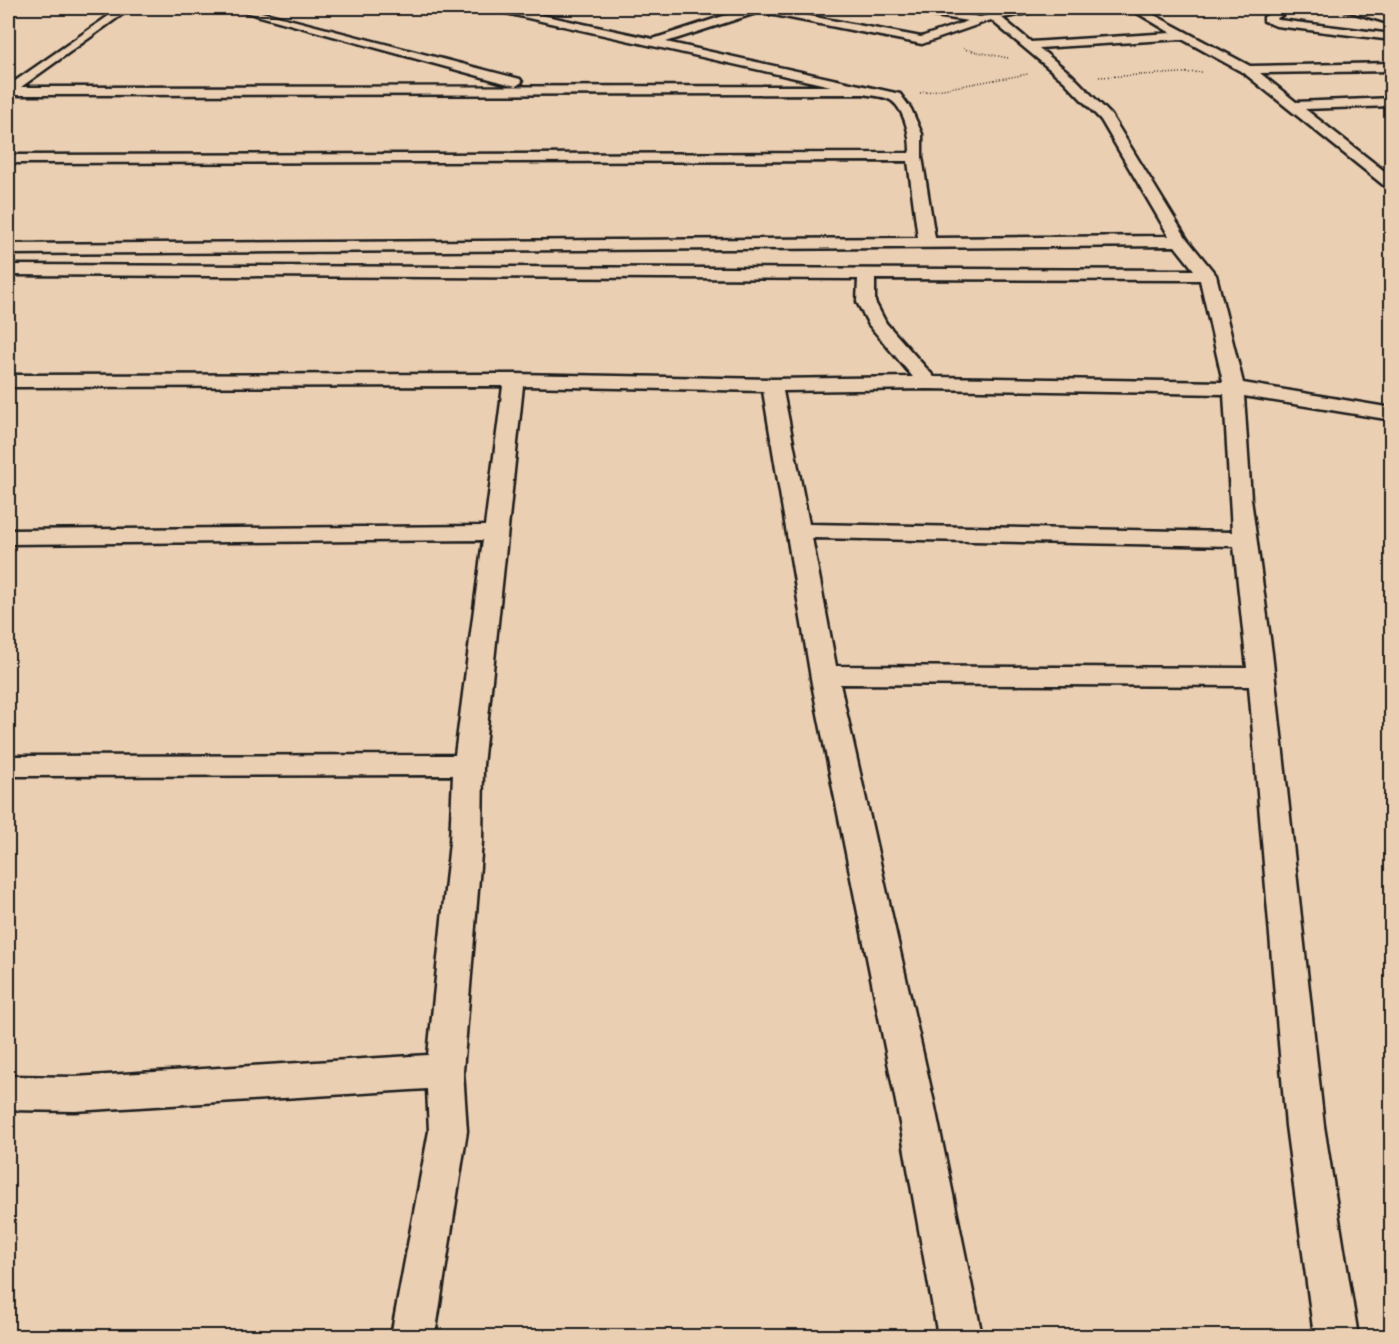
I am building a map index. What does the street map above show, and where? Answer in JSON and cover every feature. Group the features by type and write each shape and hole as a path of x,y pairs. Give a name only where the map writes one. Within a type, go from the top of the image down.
{"street":[{"path":"8,91 126,8"},
{"path":"236,8 554,92"},
{"path":"497,8 895,97 904,106 911,122 917,148 915,157 927,241"},
{"path":"654,42 756,8 922,41 987,18 1032,8"},
{"path":"903,8 987,18 1030,45 1062,73 1106,118 1180,240 1207,275 1234,388 1240,499 1261,677 1305,1126 1336,1336"},
{"path":"1134,8 1188,35 1248,70 1392,185"},
{"path":"1288,8 1268,19 1276,22 1392,37"},
{"path":"1343,8 1392,21"},
{"path":"1030,45 1188,35"},
{"path":"1248,70 1392,67"},
{"path":"8,91 866,90"},
{"path":"1292,105 1392,102"},
{"path":"8,159 915,157"},
{"path":"1363,162 1382,161"},
{"path":"8,249 1180,240"},
{"path":"8,270 1207,275"},
{"path":"867,275 866,302 878,325 928,383"},
{"path":"8,381 514,380 1234,388 1392,414"},
{"path":"413,1336 448,1131 445,1071 466,842 468,765 514,380"},
{"path":"771,384 825,675 916,1107 960,1336"},
{"path":"799,531 1245,539"},
{"path":"8,537 495,533"},
{"path":"825,675 1261,677"},
{"path":"8,766 468,765"},
{"path":"8,1093 75,1094 445,1071"}],"path":[{"path":"922,41 1062,73"},
{"path":"895,97 1062,73 1248,70"}]}
